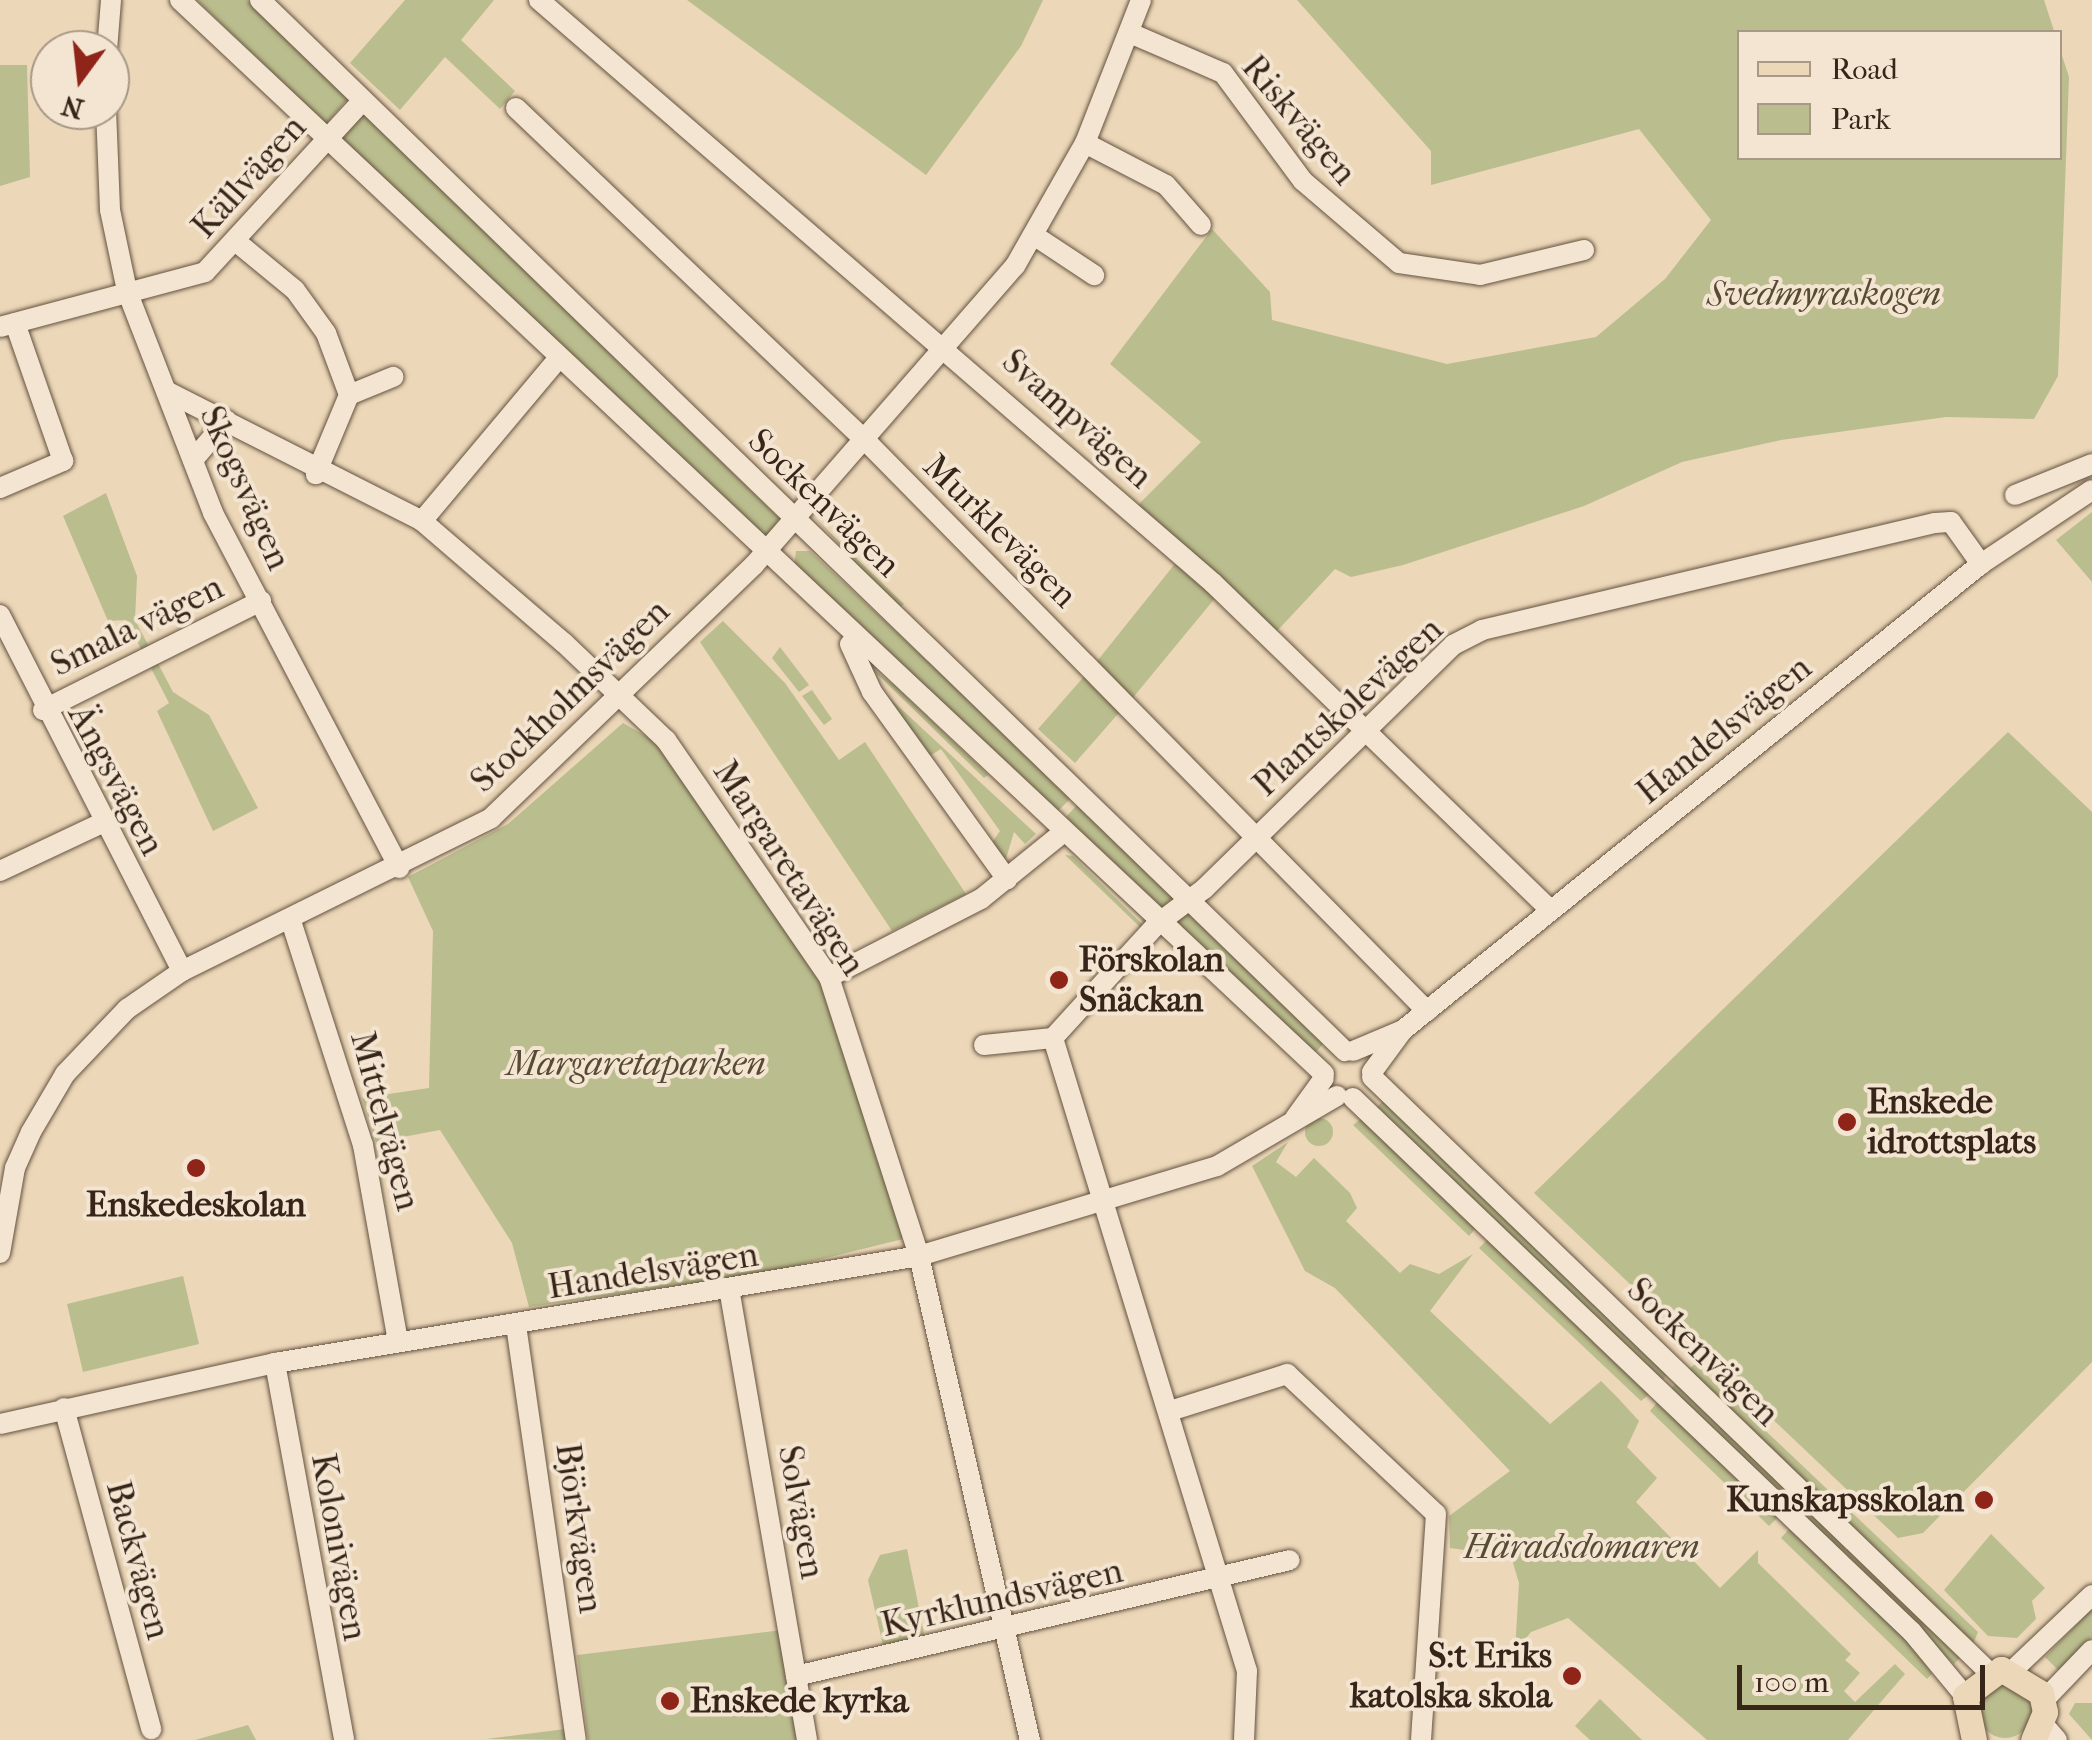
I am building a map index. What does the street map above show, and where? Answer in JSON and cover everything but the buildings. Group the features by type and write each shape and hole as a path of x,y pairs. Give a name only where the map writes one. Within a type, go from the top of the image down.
{"main road":[{"path":"1964,1724 2001,1671 2044,1726"}],"street":[{"path":"109,30 111,0"},
{"name":"Sockenvägen","path":"180,0 844,633 1335,1087 1912,1632 1964,1724"},
{"name":"Sockenvägen","path":"260,0 1183,898 2001,1671"},
{"name":"Svampvägen","path":"539,0 947,348 1371,730 1551,910"},
{"name":"Stockholmsvägen","path":"0,1253 7,1166 94,1040 182,971 399,868 492,818 762,554 866,441 947,348 1034,236 1085,143 1141,0"},
{"name":"Riskvägen","path":"1130,33 1223,73 1303,181 1398,262 1480,275 1584,250"},
{"name":"Källvägen","path":"7,325 205,272 239,244 362,101"},
{"name":"Murklevägen","path":"516,108 866,441 1260,835 1427,1011"},
{"name":"Skogsvägen","path":"107,130 110,210 126,291 192,460 399,868"},
{"path":"1085,143 1166,184 1201,225"},
{"path":"1034,236 1094,275"},
{"path":"239,244 294,290 326,333 349,395 316,474"},
{"path":"0,488 63,461 7,325"},
{"path":"422,521 557,360"},
{"path":"349,395 393,377"},
{"name":"Margaretavägen","path":"168,392 227,420 316,474 422,521 617,693 666,740 829,977 918,1256 1030,1740"},
{"path":"192,460 227,420"},
{"path":"2015,495 2092,464"},
{"name":"Handelsvägen","path":"1372,1075 1403,1030 1982,564 2092,490"},
{"name":"Plantskolevägen","path":"1053,1038 1183,898 1260,835 1371,730 1453,645 1482,630 1935,523 1951,522 1982,564"},
{"name":"Smala vägen","path":"42,710 261,601"},
{"name":"Ängsvägen","path":"0,615 42,710 100,824 182,971"},
{"name":"Sockenvägen","path":"844,633 872,692 1007,879"},
{"path":"0,871 100,824"},
{"path":"829,977 1007,879 1060,835"},
{"name":"Mittelvägen","path":"291,921 363,1145 398,1342"},
{"name":"Handelsvägen","path":"1349,1051 1403,1030"},
{"path":"984,1045 1053,1038 1247,1670 1244,1740"},
{"path":"1335,1087 1349,1051"},
{"path":"1335,1087 1372,1075"},
{"name":"Handelsvägen","path":"0,1424 275,1363 730,1294 918,1256 1106,1203 1217,1166 1295,1118 1335,1087"},
{"name":"Solvägen","path":"730,1294 807,1740"},
{"name":"Björkvägen","path":"516,1325 576,1740"},
{"name":"Kolonivägen","path":"275,1363 344,1740"},
{"path":"1170,1411 1287,1374 1436,1514 1420,1740"},
{"name":"Backvägen","path":"64,1408 151,1729"},
{"path":"1221,1579 1290,1560"},
{"name":"Kyrklundsvägen","path":"796,1676 1006,1634 1221,1579"},
{"path":"2001,1671 2092,1595"},
{"path":"2044,1726 2092,1650"}],"green space":[{"path":"197,0 247,0 348,98 326,124"},
{"path":"405,0 494,0 461,40 515,91 500,109 445,57 400,110 350,63"},
{"path":"687,0 1043,0 1021,46 926,175"},
{"name":"Svedmyraskogen","path":"1297,0 2044,0 2053,30 1737,30 1737,160 2062,160 2062,55 2069,77 2058,376 2034,419 1946,417 1781,440 1682,462 1584,506 1403,565 1351,577 1335,569 1277,631 1135,508 1201,442 1110,364 1212,229 1270,292 1272,320 1447,364 1596,337 1665,279 1711,220 1639,129 1431,185 1431,151"},
{"path":"0,65 27,65 30,177 0,186"},
{"path":"364,114 779,518 765,538 340,140"},
{"path":"106,493 137,576 135,620 173,692 209,715 258,808 213,831 157,711 169,703 126,620 108,621 63,516"},
{"path":"2092,512 2092,582 2056,540"},
{"path":"814,517 904,604 898,609"},
{"path":"796,551 810,551 1072,797 1056,813 794,567"},
{"path":"1178,560 1216,597 1131,700 1094,665"},
{"path":"723,621 785,683 839,760 865,742 966,894 892,931 700,642"},
{"path":"780,647 809,685 799,692 772,658"},
{"path":"870,667 895,686 988,775 984,778"},
{"path":"1088,672 1124,707 1075,763 1038,729"},
{"path":"812,690 832,719 824,725 802,696"},
{"path":"883,692 1036,834 1025,844 1014,832 1005,862 991,844 1000,831 941,749 928,757"},
{"name":"Margaretaparken","path":"623,723 663,746 828,995 903,1239 770,1272 529,1307 512,1243 440,1130 376,1142 362,1098 429,1088 433,931 408,877 508,824"},
{"name":"Enskede idrottsplats","path":"2008,732 2092,812 2092,1362 1923,1533 1898,1538 1534,1193"},
{"path":"1078,804 1173,897 1158,912 1064,819"},
{"path":"1065,855 1073,856 1144,926 1141,928"},
{"path":"1185,911 1325,1042 1312,1056 1172,924"},
{"path":"1384,1100 1670,1372 1662,1380 1376,1108"},
{"path":"1365,1116 1476,1228 1469,1236 1353,1125"},
{"path":"1319,1118 1329,1122 1333,1132 1329,1142 1319,1146 1309,1142 1305,1132 1309,1122"},
{"name":"Häradsdomaren","path":"1288,1142 1276,1162 1296,1177 1314,1158 1350,1193 1357,1208 1346,1221 1400,1273 1410,1264 1439,1274 1473,1254 1430,1311 1550,1424 1601,1381 1617,1397 1639,1421 1627,1447 1657,1478 1636,1502 1720,1588 1758,1550 1758,1563 1851,1654 1845,1660 1860,1673 1844,1691 1855,1702 1895,1664 1905,1674 1848,1740 1707,1740 1568,1618 1531,1632 1515,1652 1519,1583 1511,1556 1450,1548 1449,1516 1510,1471 1335,1288 1305,1271 1252,1166"},
{"path":"1487,1240 1627,1374 1653,1391 1641,1401 1479,1248"},
{"path":"183,1276 199,1344 83,1372 67,1304"},
{"path":"1695,1364 1978,1632 1973,1644 1684,1373"},
{"path":"1678,1381 1962,1656 1954,1664 1669,1391"},
{"path":"1660,1399 1777,1518 1769,1526 1650,1411"},
{"path":"1789,1529 1913,1644 1932,1674 1927,1679 1781,1538"},
{"path":"1991,1534 2045,1588 2032,1601 2036,1619 2017,1638 1988,1636 1944,1590"},
{"path":"907,1549 925,1638 883,1645 868,1580 880,1555"},
{"path":"2092,1609 2092,1637 2059,1671 2045,1657"},
{"path":"782,1630 801,1740 588,1740 577,1655"},
{"path":"2005,1684 2024,1692 2032,1711 2024,1730 2005,1738 1986,1730 1978,1711 1986,1692"},
{"path":"1600,1699 1642,1740 1590,1740 1575,1726"},
{"path":"2075,1703 2092,1703 2092,1740 2069,1714"},
{"path":"248,1725 256,1740 195,1740"},
{"path":"566,1729 567,1740 486,1739"}],"place":[{"name":"Förskolan Snäckan","path":"1059,980"},
{"name":"Enskede idrottsplats","path":"1847,1122"},
{"name":"Enskedeskolan","path":"196,1168"},
{"name":"Kunskapsskolan","path":"1984,1500"},
{"name":"S:t Eriks katolska skola","path":"1572,1676"},
{"name":"Enskede kyrka","path":"670,1701"}]}
